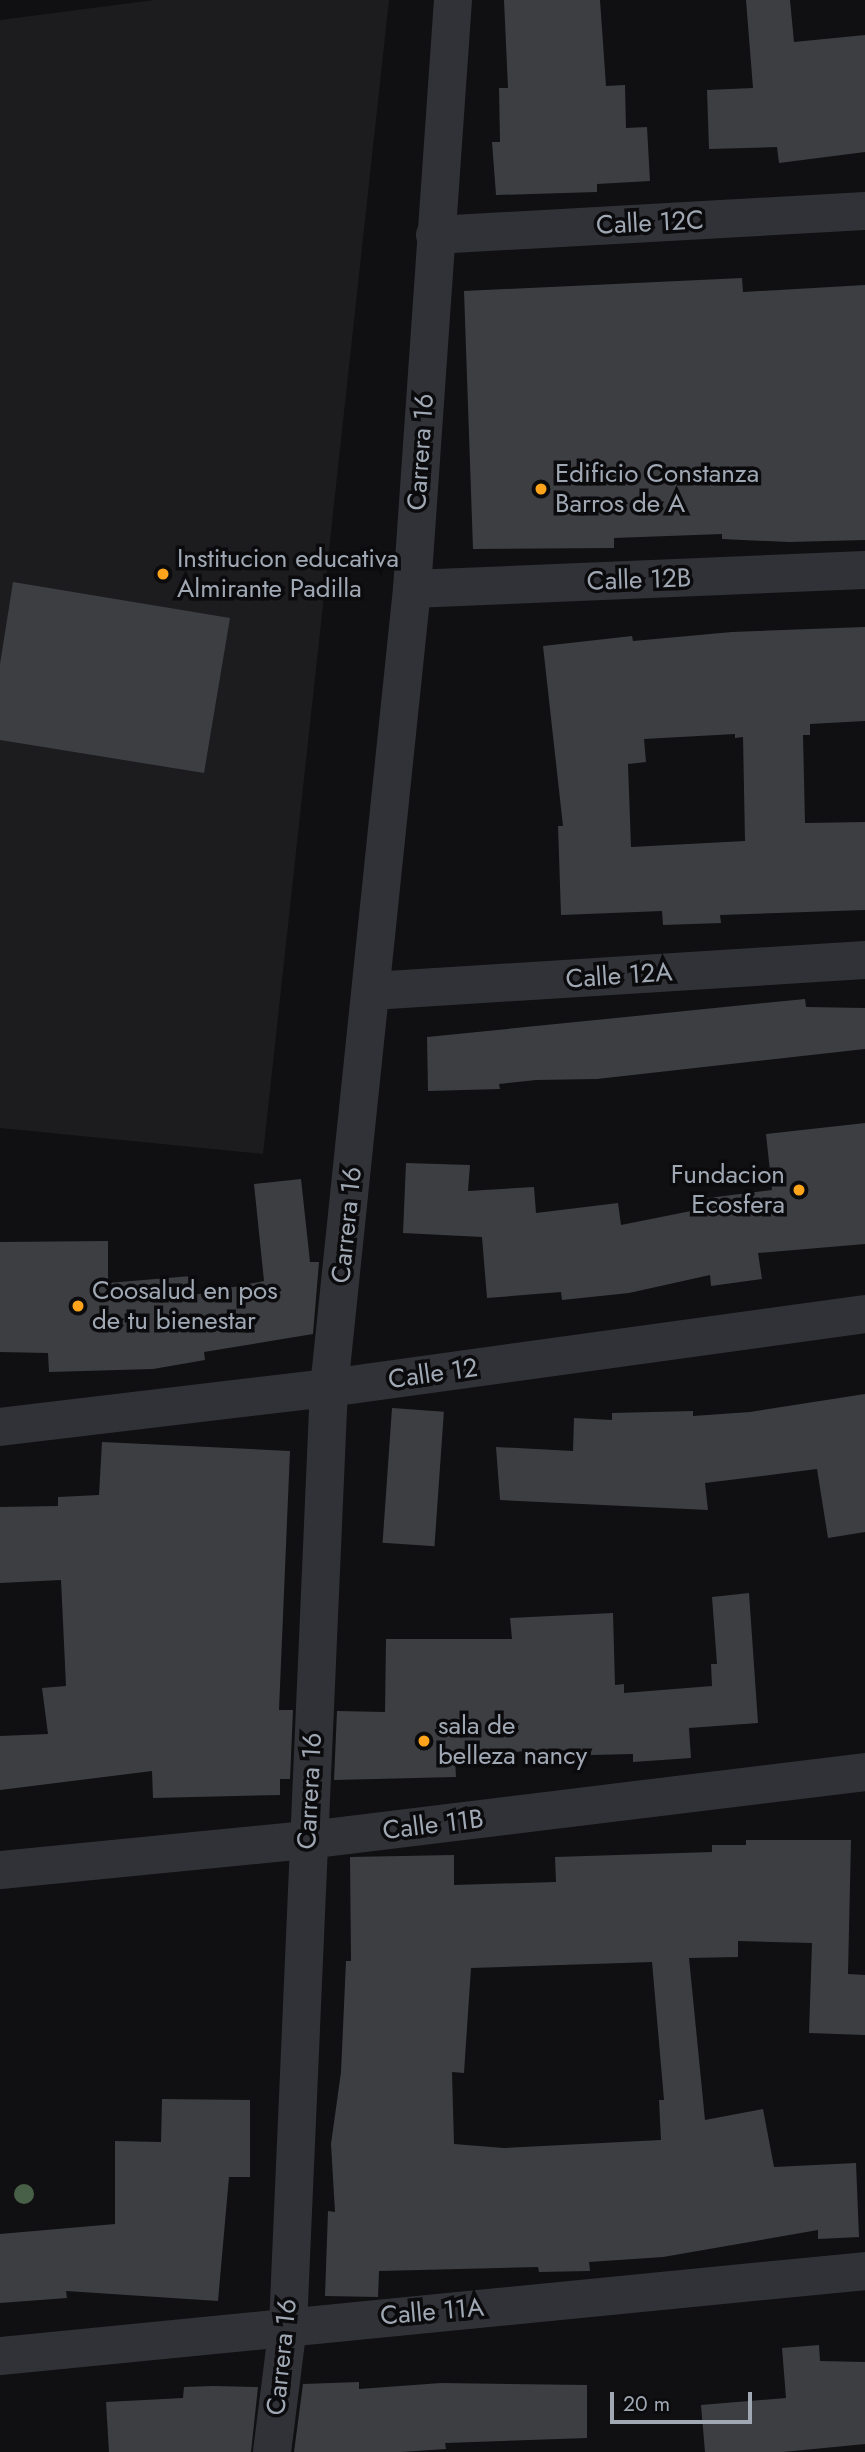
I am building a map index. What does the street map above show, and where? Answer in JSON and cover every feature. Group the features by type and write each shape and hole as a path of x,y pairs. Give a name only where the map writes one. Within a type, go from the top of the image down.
{"street":[{"name":"Carrera 16","path":"272,2452 288,2326 329,1388 412,589 453,0"},
{"name":"Calle 12C","path":"435,235 865,211"},
{"name":"Calle 12B","path":"412,589 865,570"},
{"name":"Calle 12A","path":"372,991 865,960"},
{"name":"Calle 12","path":"0,1427 329,1388 865,1314"},
{"name":"Calle 11B","path":"0,1870 308,1840 865,1772"},
{"name":"Calle 11A","path":"0,2356 865,2270"}],"shaded area":[{"name":"Institucion educativa Almirante Padilla","path":"154,0 389,0 263,1154 0,1128 0,20"}],"building":[{"path":"504,0 600,0 606,86 625,85 626,128 647,127 650,181 597,184 597,192 496,195 492,142 500,142 499,88 508,88"},
{"path":"746,0 790,0 794,42 865,35 865,152 779,163 777,147 709,149 707,90 753,88"},
{"path":"742,278 743,292 865,285 865,540 789,542 722,539 722,534 614,538 614,548 473,549 464,291"},
{"path":"13,582 230,618 204,773 0,740 0,664"},
{"path":"865,627 865,721 810,724 810,735 803,735 805,823 865,822 865,910 720,915 721,923 663,925 662,911 561,915 558,826 563,826 543,646 632,636 633,641 732,632","holes":["735,734 735,738 743,737 745,841 631,847 628,764 646,762 644,739"]},
{"path":"805,999 806,1007 865,1008 865,1049 597,1079 536,1080 499,1084 500,1089 428,1091 427,1037"},
{"path":"865,1123 865,1244 758,1253 762,1279 711,1286 710,1275 629,1293 562,1300 561,1292 487,1298 482,1237 403,1233 406,1163 470,1165 468,1191 534,1187 536,1213 618,1203 621,1225 701,1209 700,1199 772,1190 766,1134"},
{"path":"301,1179 310,1262 319,1262 313,1334 204,1352 205,1360 153,1369 49,1372 48,1353 0,1352 0,1242 108,1241 108,1283 191,1276 194,1295 264,1281 254,1184"},
{"path":"865,1394 865,1532 828,1538 817,1469 705,1483 708,1510 500,1500 496,1447 573,1451 574,1418 612,1420 612,1413 693,1411 693,1416 750,1412"},
{"path":"392,1408 444,1412 434,1546 383,1543"},
{"path":"102,1442 290,1451 279,1710 293,1710 290,1779 280,1779 280,1795 153,1798 152,1771 0,1790 0,1736 48,1734 42,1688 66,1686 61,1580 0,1583 0,1507 58,1506 58,1497 99,1495"},
{"path":"749,1593 758,1723 689,1728 691,1758 633,1762 633,1754 591,1755 591,1750 525,1751 455,1758 456,1777 334,1780 337,1711 385,1712 386,1639 512,1639 510,1618 613,1613 615,1685 624,1684 624,1693 712,1686 711,1664 717,1664 712,1597"},
{"path":"746,1840 851,1840 848,1974 865,1975 865,2035 809,2033 812,1943 738,1941 738,1957 689,1958 705,2120 763,2109 774,2167 856,2163 859,2237 818,2239 818,2230 663,2257 589,2262 590,2271 539,2272 538,2267 379,2271 378,2297 325,2296 328,2211 335,2212 331,2144 341,2072 346,1961 351,1961 350,1857 454,1855 454,1885 556,1882 555,1857 712,1852 712,1845 746,1845","holes":["652,1962 664,2100 659,2100 661,2140 504,2148 454,2144 452,2072 464,2073 471,1968"]},
{"path":"162,2099 250,2100 250,2177 229,2177 218,2301 66,2291 67,2298 0,2303 0,2234 115,2224 115,2141 161,2142"},
{"path":"819,2345 820,2361 865,2362 865,2444 783,2452 705,2452 701,2405 786,2398 782,2348"},
{"path":"359,2382 359,2389 441,2383 587,2385 587,2438 445,2443 446,2449 401,2452 294,2452 303,2384"},
{"path":"184,2387 258,2387 251,2452 109,2452 106,2402 183,2398"}],"place":[{"name":"Edificio Constanza Barros de A","path":"541,489"},
{"name":"Institucion educativa Almirante Padilla","path":"163,574"},
{"name":"Fundacion Ecosfera","path":"799,1190"},
{"name":"Coosalud en pos de tu bienestar","path":"78,1306"},
{"name":"sala de belleza nancy","path":"424,1741"}]}
